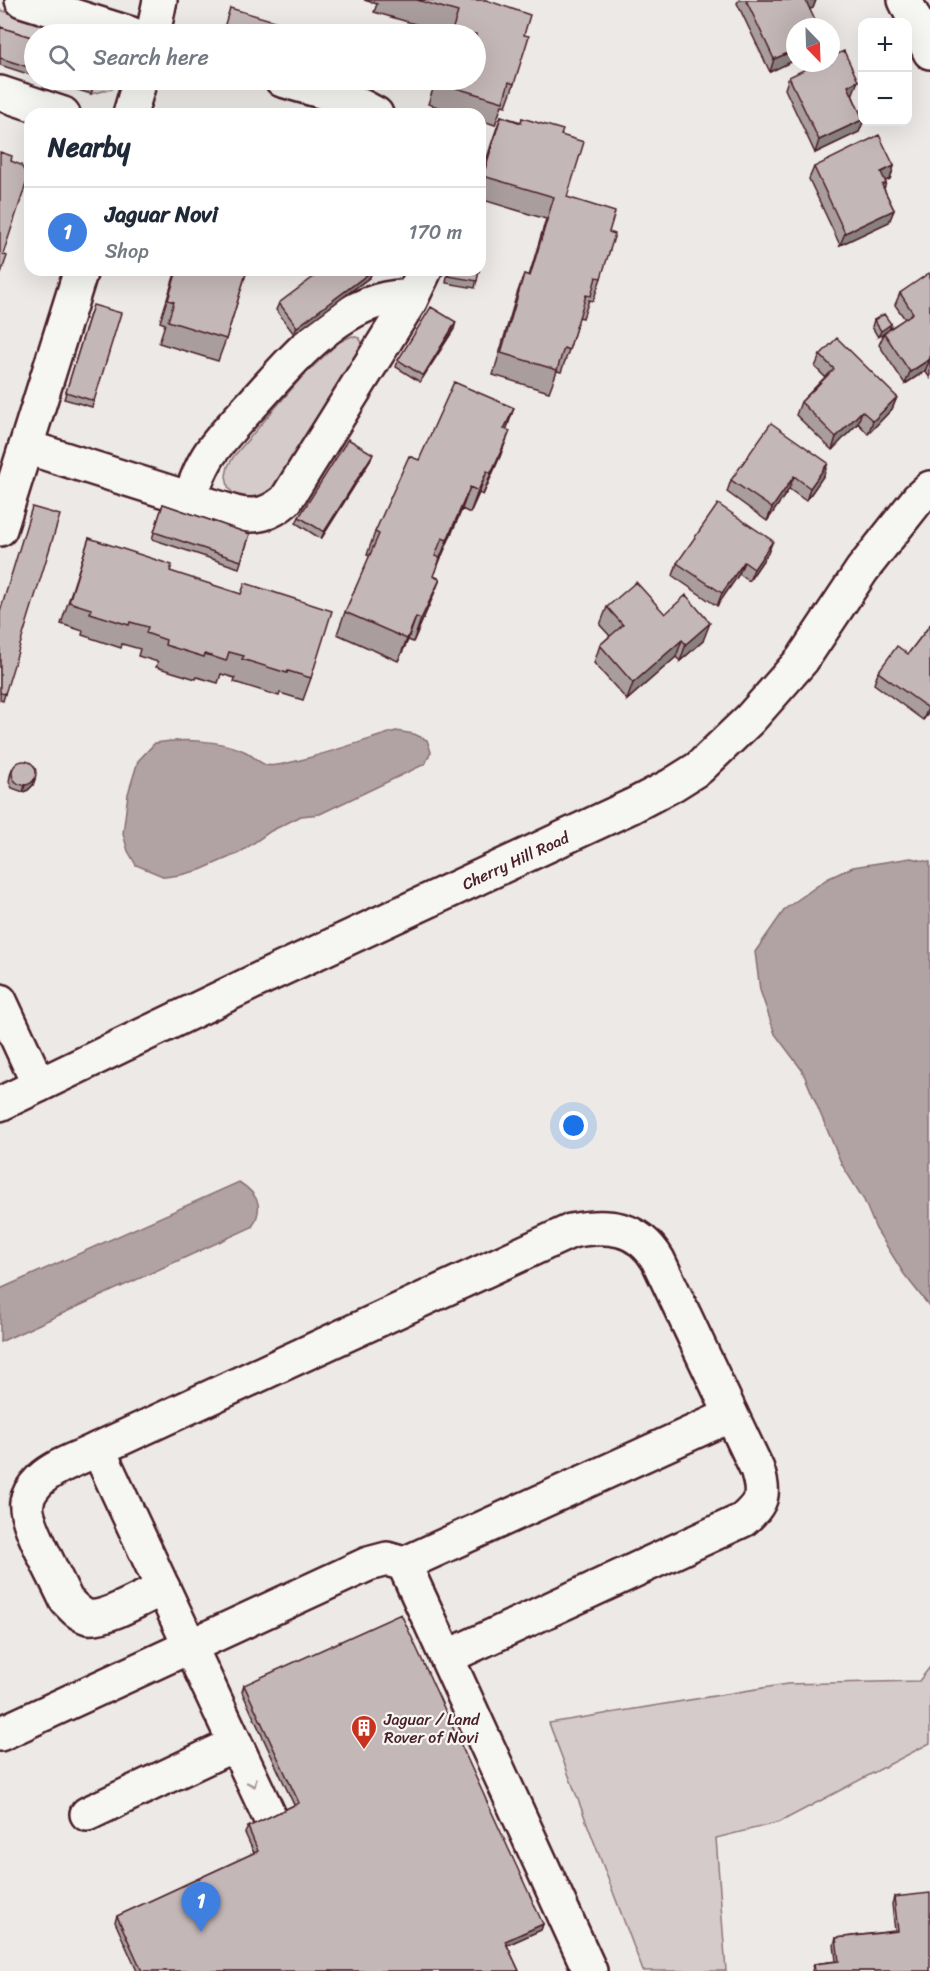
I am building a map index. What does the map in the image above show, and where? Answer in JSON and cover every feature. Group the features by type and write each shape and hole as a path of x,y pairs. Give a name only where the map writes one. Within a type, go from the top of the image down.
{"street":[{"path":"22,0 99,24"},
{"path":"155,24 160,0"},
{"path":"905,0 930,52"},
{"path":"132,108 137,90"},
{"path":"317,90 348,99 365,108"},
{"path":"0,93 45,108"},
{"path":"0,529 79,276"},
{"path":"26,447 249,516 264,514 286,500 410,301 422,276"},
{"path":"190,498 196,480 210,453 272,382 314,339 342,319 371,304 396,297 404,297 410,301"},
{"name":"Cherry Hill Road","path":"0,1104 632,806 699,768 750,719 802,660 862,570 918,499 930,488"},
{"path":"0,1001 39,1085"},
{"path":"163,1588 105,1615 90,1617 76,1611 66,1600 28,1519 26,1503 42,1478 98,1449 571,1231 592,1227 610,1227 639,1238 651,1247 731,1415 761,1482 763,1496 755,1509 743,1520 447,1657"},
{"path":"0,1734 368,1564 387,1558 404,1564 731,1415"},
{"path":"98,1449 272,1822"},
{"path":"404,1564 590,1971"},
{"path":"87,1814 235,1744"}],"shaded area":[{"path":"0,10 47,24 24,24 24,42 0,35"},
{"path":"92,90 108,90 91,94"},
{"path":"352,336 359,338 363,344 362,351 276,491 267,497 245,501 234,495 228,487 226,476 228,466 234,456 301,378 339,342"},
{"path":"396,731 414,734 427,740 431,752 425,764 320,814 301,816 271,831 239,853 200,870 165,877 136,865 128,851 123,834 128,794 138,761 155,743 189,740 225,745 246,752 266,765 275,765 308,758"},
{"path":"911,858 930,862 930,1307 904,1274 876,1229 864,1200 842,1165 802,1070 775,1034 760,990 755,952 785,909 827,879 853,867"},
{"path":"239,1182 251,1192 258,1202 258,1213 252,1227 0,1342 0,1289"},
{"path":"930,1667 930,1743 780,1822 716,1838 726,1971 643,1971 549,1723 787,1684 919,1681"}],"building":[{"path":"417,0 486,0 530,15 524,35 529,36 514,84 509,82 503,102 463,90 486,90 486,24 454,24 458,12"},
{"path":"746,0 807,0 814,18 786,18 786,54 774,59"},
{"path":"230,8 284,24 225,24"},
{"path":"0,27 24,35 24,66 0,58"},
{"path":"844,51 858,81 848,86 858,108 858,122 819,140 789,77 799,72 840,72 840,53"},
{"path":"501,116 521,123 522,118 563,130 561,135 584,142 567,197 615,212 609,232 615,234 601,278 596,277 591,296 586,295 569,350 564,348 557,370 501,353 524,274 530,276 554,197 486,177 486,166"},
{"path":"879,135 894,166 881,172 886,183 882,185 894,210 845,233 814,167"},
{"path":"0,152 12,156 11,161 21,165 24,171 24,190 3,254 7,256 0,276"},
{"path":"929,273 930,359 910,372 884,333 913,313 900,293"},
{"path":"175,276 245,276 226,339 168,321 174,302 168,300"},
{"path":"315,276 365,276 297,327 279,303"},
{"path":"448,276 478,276 477,281"},
{"path":"93,305 121,313 94,401 66,392"},
{"path":"431,307 456,322 423,376 398,360"},
{"path":"884,314 891,324 881,331 874,320"},
{"path":"837,338 897,397 873,421 862,411 836,437 801,402 834,369 820,355"},
{"path":"454,382 514,408 504,429 510,431 491,473 487,471 478,491 470,487 447,540 442,538 435,556 440,558 433,576 440,579 421,619 416,617 407,639 345,612 379,534 375,532 409,456 419,460"},
{"path":"771,423 828,463 810,488 794,476 772,508 731,480"},
{"path":"348,439 373,454 324,532 299,517"},
{"path":"163,504 250,534 241,561 154,532"},
{"path":"718,504 773,541 754,569 744,562 722,593 677,563"},
{"path":"32,507 60,515 5,694 0,693 0,612"},
{"path":"89,538 172,565 170,571 241,594 245,583 332,611 311,678 242,659 244,656 229,652 226,661 165,645 166,640 146,633 148,627 130,622 129,625 90,613 91,609 69,602"},
{"path":"636,582 665,614 686,595 710,623 686,644 682,640 633,683 600,645 623,625 607,607"},
{"path":"930,625 930,705 928,708 878,672 897,646 908,654"},
{"path":"24,761 33,764 36,773 33,782 24,785 15,782 12,773 15,764"},
{"name":"Jaguar / Land Rover of Novi","path":"401,1614 543,1924 505,1941 519,1971 142,1971 117,1916 258,1851 248,1827 299,1803 244,1685"},
{"path":"930,1893 930,1971 815,1971 814,1964 839,1961 836,1938 898,1931 894,1897"}],"place":[{"name":"Jaguar / Land Rover of Novi","path":"364,1751"},
{"name":"Jaguar Novi","path":"201,1932"}]}
